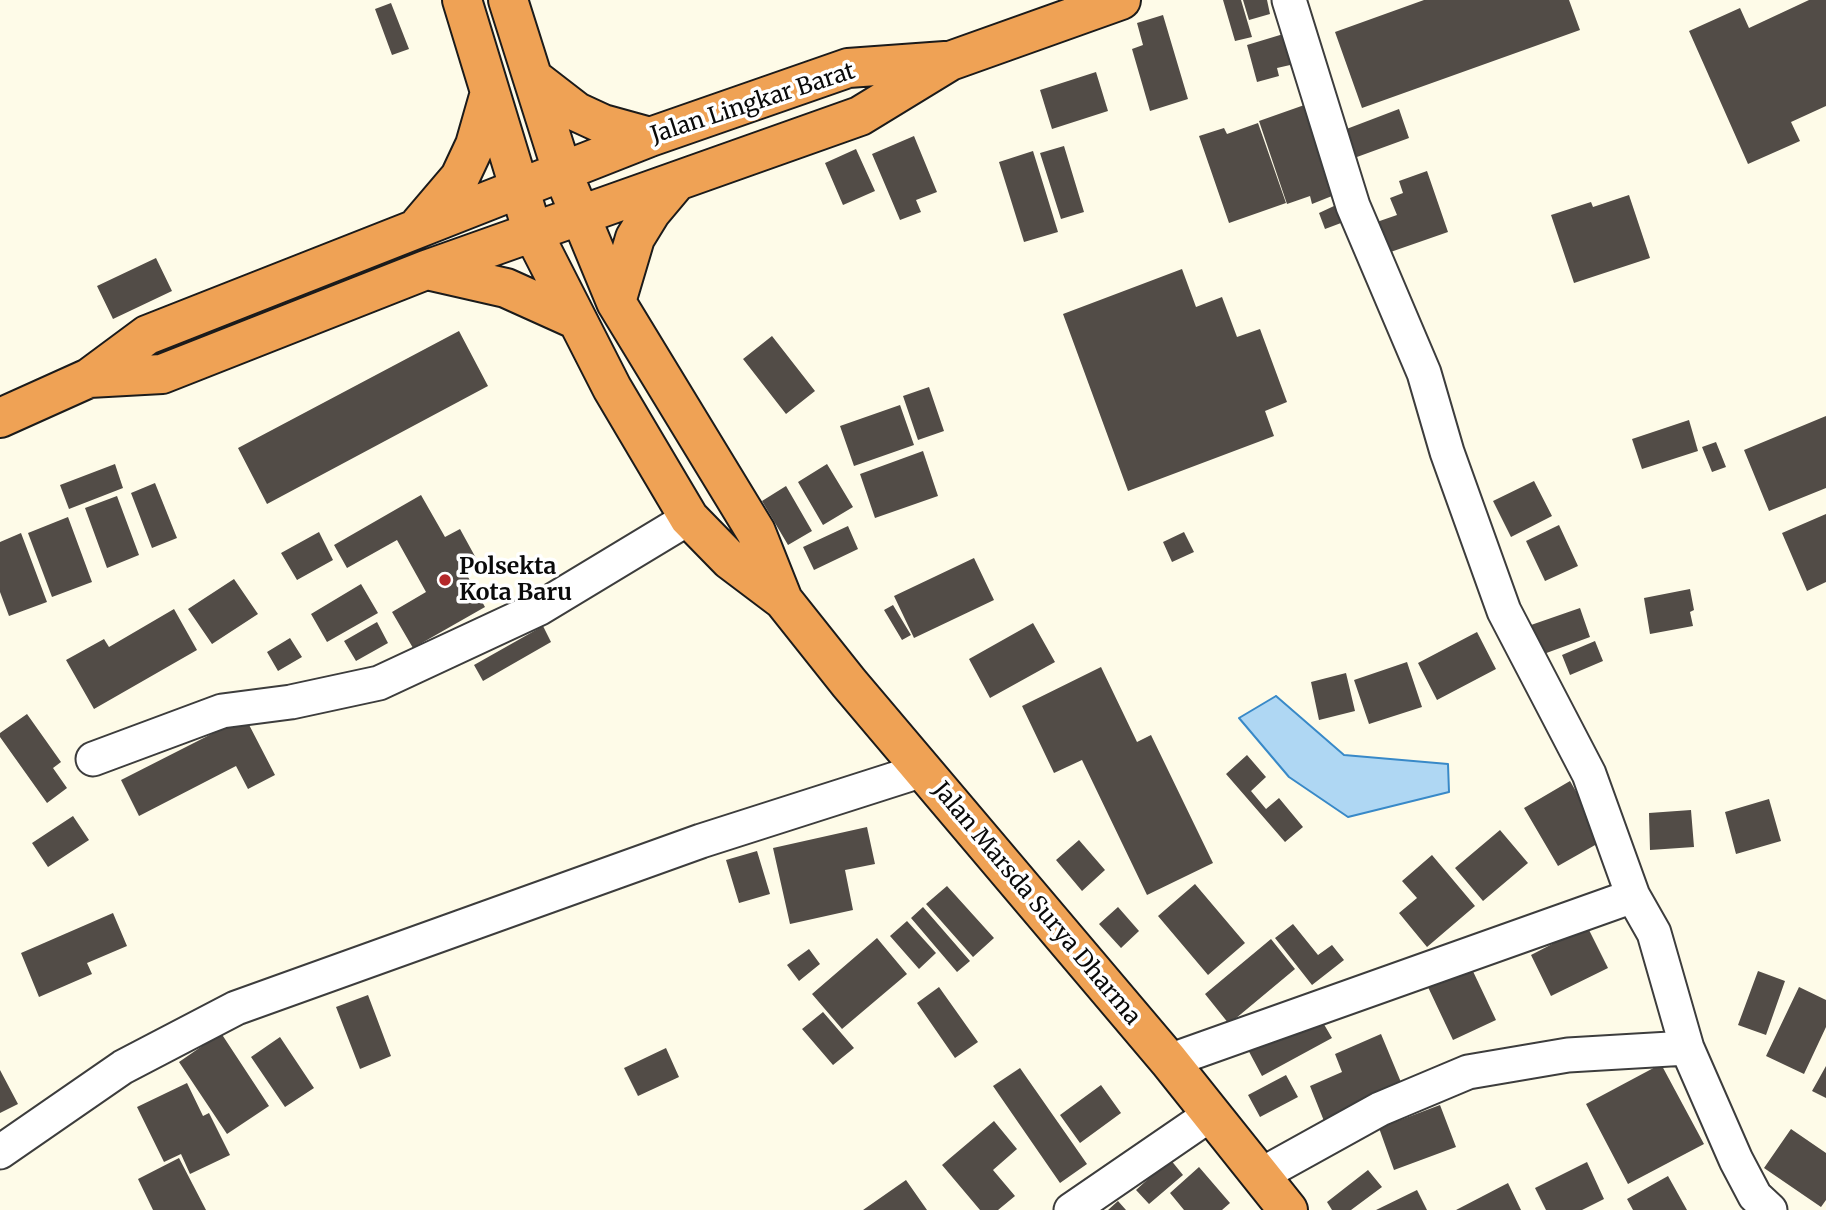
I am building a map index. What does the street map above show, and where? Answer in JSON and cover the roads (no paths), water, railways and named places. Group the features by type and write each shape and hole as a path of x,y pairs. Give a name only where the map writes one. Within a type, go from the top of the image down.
{"highway":[{"path":"462,0 489,96 533,233 612,388 690,518 730,560 783,600"},
{"path":"508,0 563,174 615,302 756,532 783,600"},
{"name":"Jalan Lingkar Barat","path":"89,378 162,374 426,270 860,116 950,61 1121,0"},
{"name":"Jalan Lingkar Barat","path":"89,378 147,335 415,229 563,174 650,137 848,68 950,61"},
{"path":"533,78 577,113 603,124 650,137"},
{"path":"415,229 443,201 460,177 475,145 489,96"},
{"path":"615,302 635,238 651,212 677,181"},
{"path":"426,270 506,288 577,320"},
{"path":"0,418 89,378"},
{"name":"Jalan Marsda Surya Dharma","path":"783,600 1169,1060 1288,1210"}],"street":[{"path":"1289,0 1353,206 1424,373 1447,452 1504,611 1589,774 1633,896 1654,933 1687,1048 1735,1160 1755,1196 1770,1210"},
{"path":"93,759 222,711 291,702 379,683 540,608 690,518"},
{"path":"0,1152 123,1067 236,1008 701,841 923,770"},
{"path":"1169,1060 1633,896"},
{"path":"1259,1175 1380,1110 1468,1072 1568,1055 1687,1048"},
{"path":"1071,1210 1211,1114"}],"water":[{"path":"1276,696 1344,755 1448,764 1449,792 1348,817 1289,777 1239,718"}],"place":[{"name":"Polsekta Kota Baru","path":"445,580"}]}
